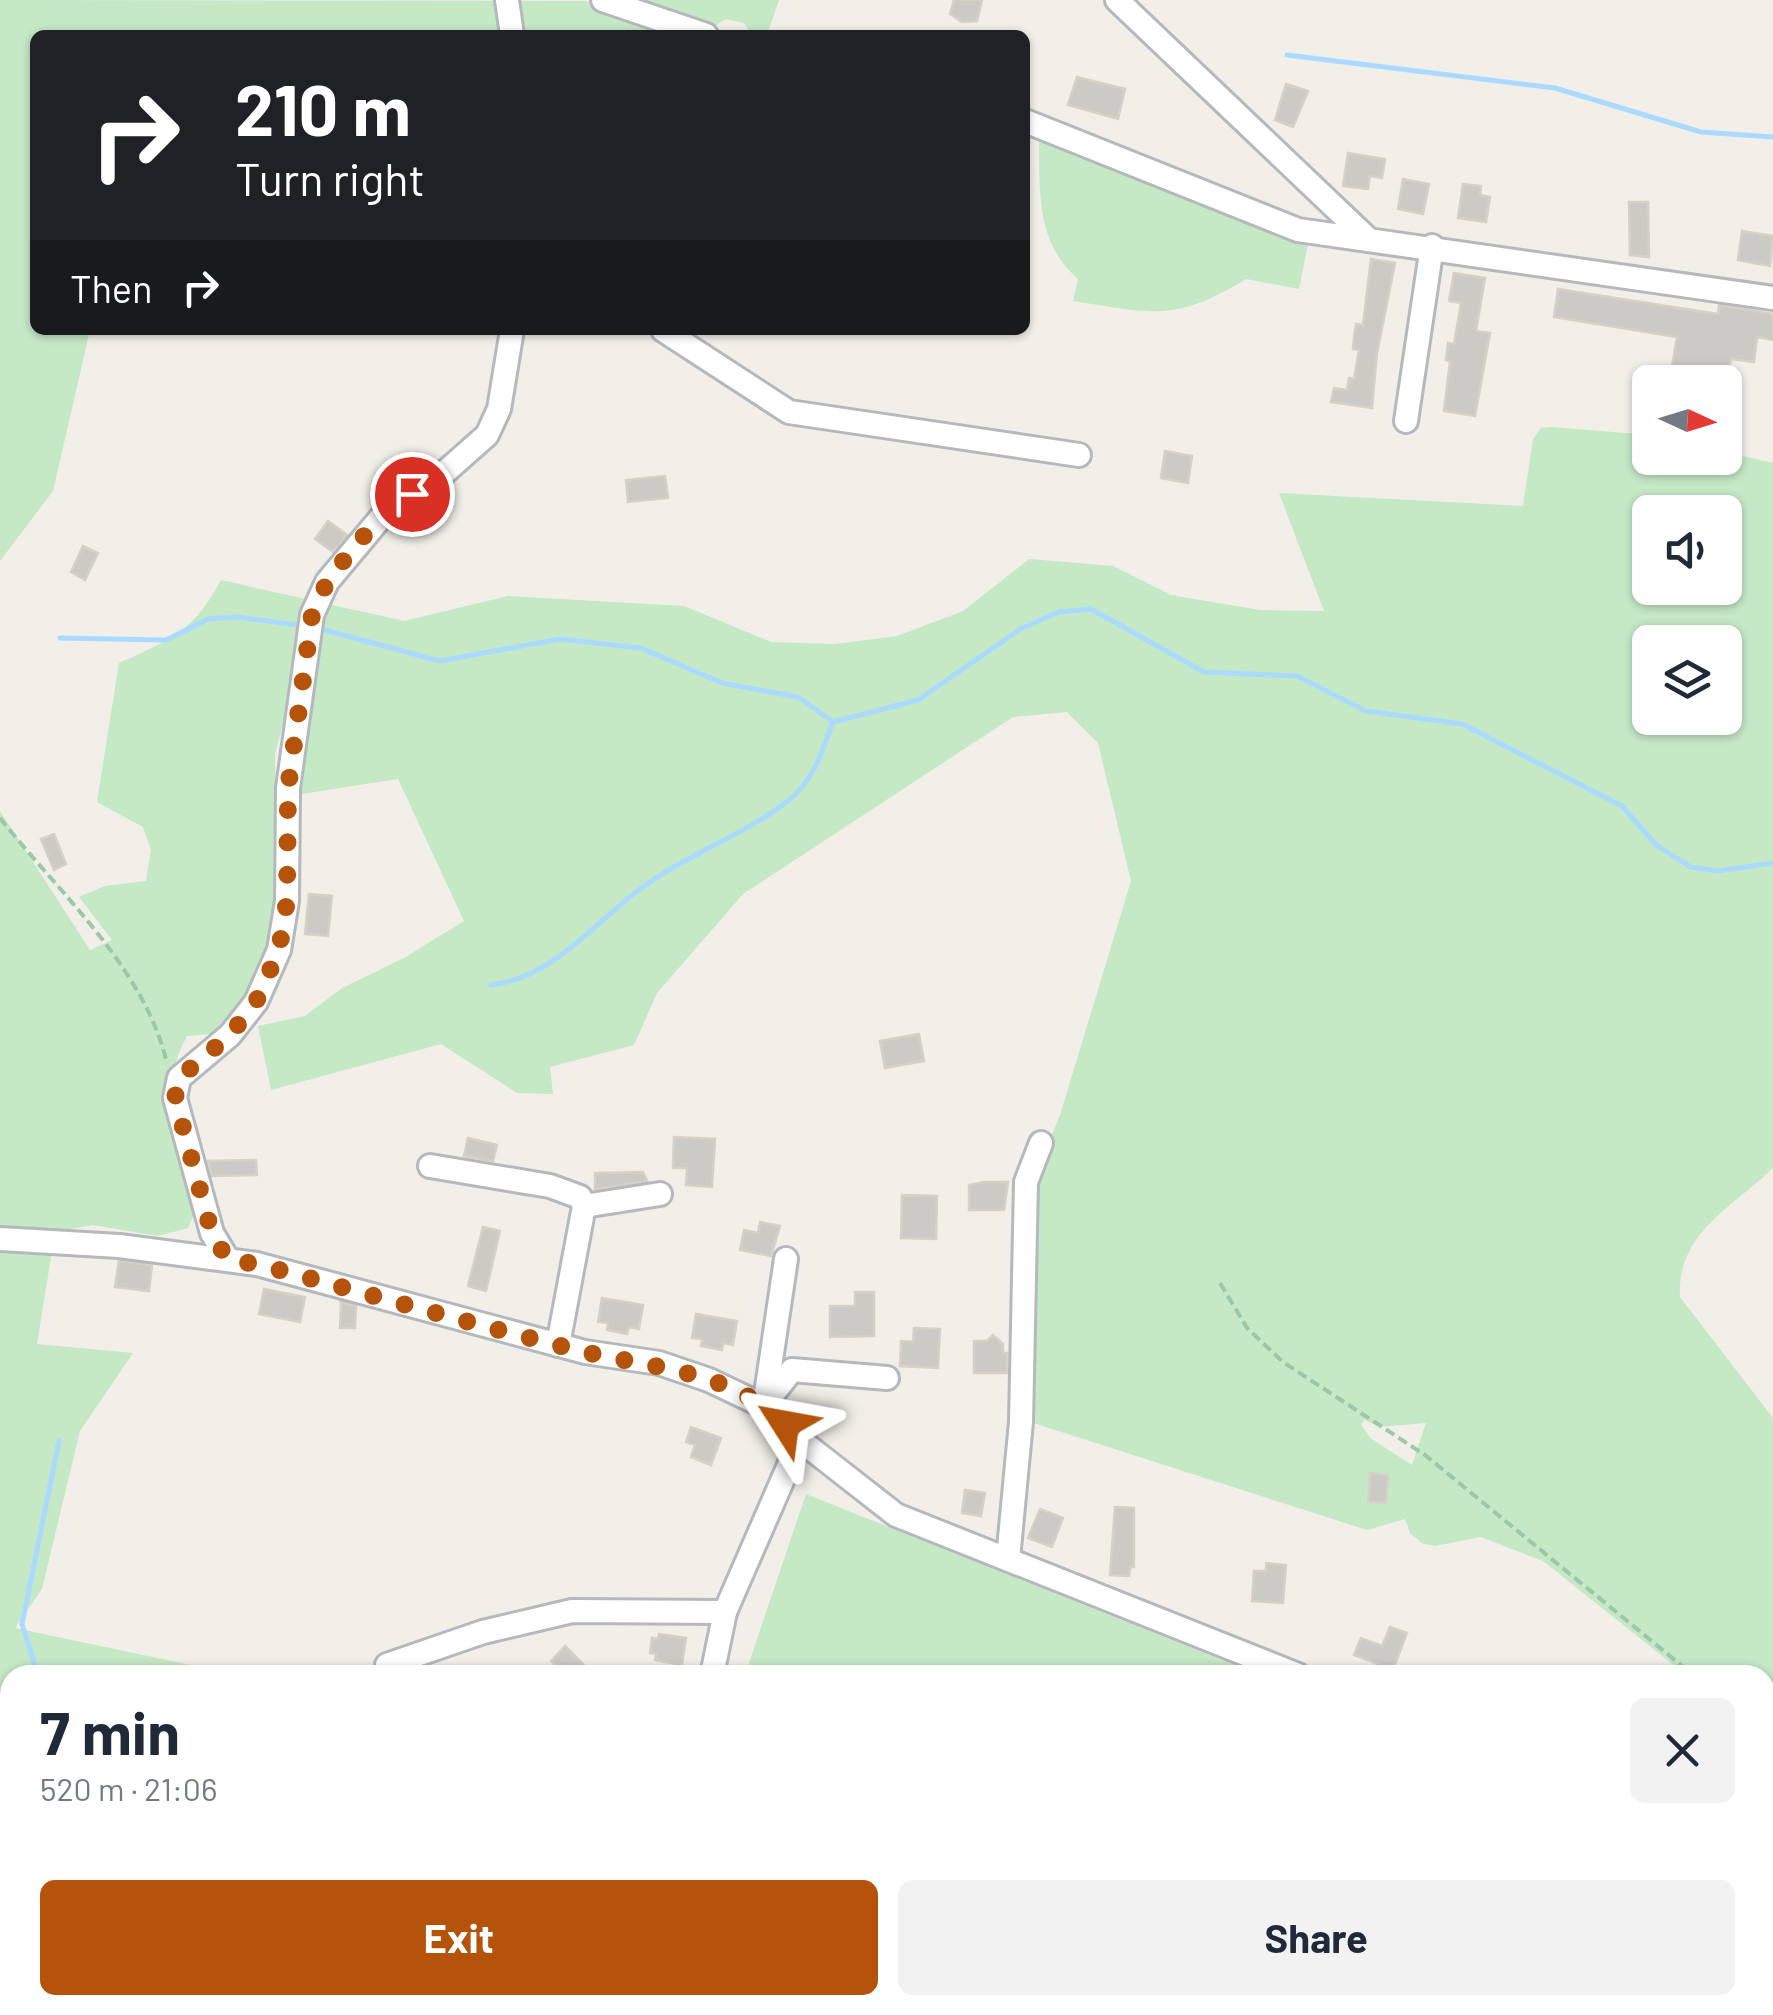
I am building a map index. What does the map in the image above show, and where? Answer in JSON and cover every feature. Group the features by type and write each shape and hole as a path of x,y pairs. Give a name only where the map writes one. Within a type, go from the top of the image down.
{"street":[{"path":"507,0 511,30"},
{"path":"603,0 691,30"},
{"path":"1116,0 1369,240"},
{"path":"1030,124 1078,139 1277,224 1773,298"},
{"path":"1406,421 1432,246"},
{"path":"228,1260 212,1234 175,1098 179,1078 230,1035 256,1002 279,950 287,901 288,788 312,615 327,582 389,508 435,481 487,435 498,409 511,335"},
{"path":"671,335 789,412 1080,455"},
{"path":"1008,1559 1021,1422 1026,1182 1041,1144"},
{"path":"430,1166 550,1186 580,1197 584,1206 558,1344"},
{"path":"584,1206 660,1194"},
{"path":"0,1239 257,1264 558,1344 659,1363 710,1380 764,1406 800,1440 896,1515 1273,1665"},
{"path":"764,1406 786,1259"},
{"path":"764,1406 792,1370 887,1378"},
{"path":"714,1665 724,1612 800,1440"},
{"path":"387,1665 482,1632 572,1611 724,1612"}],"path":[{"path":"0,818 130,980 165,1054 175,1098"},
{"path":"1220,1284 1247,1328 1282,1362 1425,1455 1681,1665"}],"green space":[{"path":"0,0 586,1 666,30 30,30 30,335 89,335 53,491 0,561"},
{"path":"638,0 779,0 769,30 748,30 744,23 726,19 712,28"},
{"path":"1039,133 1308,244 1299,289 1246,279 1200,303 1162,311 1073,301 1078,279 1053,248 1042,212"},
{"path":"1541,428 1632,434 1632,475 1742,475 1742,456 1773,463 1773,1168 1697,1238 1681,1275 1680,1297 1773,1418 1773,1665 1673,1665 1543,1561 1481,1537 1435,1546 1422,1543 1410,1533 1405,1519 1367,1530 1027,1421 1034,1385 1030,1350 1031,1185 1060,1115 1131,881 1098,743 1067,712 1013,717 743,894 657,993 634,1045 550,1067 553,1094 517,1093 441,1044 271,1090 258,1026 305,1016 342,988 404,958 464,921 398,779 295,795 289,700 275,754 277,907 259,979 223,1033 187,1036 171,1083 170,1125 194,1214 188,1228 158,1236 93,1225 55,1232 37,1344 133,1353 80,1431 42,1589 15,1628 191,1665 0,1665 0,811 90,950 112,940 79,897 105,886 146,881 151,850 143,827 97,802 119,663 179,632 201,612 221,580 404,621 508,596 684,606 771,642 835,644 897,636 963,611 1029,559 1113,566 1171,595 1260,610 1324,611 1279,493 1523,506 1533,439","holes":["1365,1420 1380,1427 1426,1423 1412,1465 1370,1438 1361,1424"]},
{"path":"806,1494 1234,1665 748,1665"}],"building":[{"path":"954,0 982,0 977,21 962,22 950,14"},
{"path":"1077,77 1125,89 1118,119 1068,105"},
{"path":"1286,84 1308,91 1293,127 1275,120"},
{"path":"1348,153 1385,159 1382,178 1370,176 1368,189 1343,186"},
{"path":"1403,179 1429,184 1423,214 1398,209"},
{"path":"1463,184 1481,186 1480,195 1490,197 1486,222 1458,218"},
{"path":"1629,202 1648,202 1649,257 1630,255"},
{"path":"1742,231 1773,236 1770,266 1738,260"},
{"path":"1371,259 1395,263 1377,353 1372,408 1331,402 1334,388 1347,390 1349,378 1354,379 1359,350 1353,349 1354,337 1356,324 1363,325"},
{"path":"1454,273 1485,278 1476,331 1490,333 1475,416 1444,411 1450,361 1446,360 1448,343 1454,344 1461,303 1449,301"},
{"path":"1558,289 1718,314 1719,305 1773,314 1773,340 1757,337 1754,362 1731,359 1730,365 1672,365 1677,337 1554,317"},
{"path":"1165,451 1192,456 1188,483 1161,478"},
{"path":"665,476 668,498 628,502 626,480"},
{"path":"328,521 347,535 333,552 315,539"},
{"path":"83,546 98,553 85,580 71,572"},
{"path":"54,834 66,864 54,870 41,839"},
{"path":"309,894 332,896 328,936 305,934"},
{"path":"919,1034 924,1061 885,1068 880,1041"},
{"path":"674,1137 715,1139 712,1187 686,1185 687,1168 673,1168"},
{"path":"468,1138 497,1145 493,1161 464,1156"},
{"path":"256,1160 257,1175 212,1176 208,1161"},
{"path":"643,1172 647,1181 595,1189 595,1173"},
{"path":"1008,1182 1004,1210 969,1210 969,1185"},
{"path":"902,1195 937,1196 936,1239 901,1238"},
{"path":"760,1222 780,1226 771,1256 740,1250 744,1230 758,1233"},
{"path":"483,1227 500,1231 486,1291 468,1286"},
{"path":"119,1261 152,1265 149,1291 115,1287"},
{"path":"264,1289 305,1297 300,1322 259,1314"},
{"path":"855,1292 874,1292 874,1336 830,1337 830,1306 855,1306"},
{"path":"602,1298 643,1305 639,1329 629,1327 627,1334 607,1330 608,1323 598,1322"},
{"path":"341,1302 356,1306 355,1328 340,1328"},
{"path":"696,1314 737,1321 733,1345 723,1343 722,1350 701,1346 702,1339 692,1338"},
{"path":"914,1328 940,1329 938,1368 900,1366 901,1341 913,1342"},
{"path":"993,1335 1003,1344 1003,1353 1007,1353 1007,1373 974,1373 974,1341 987,1341"},
{"path":"691,1427 721,1438 711,1465 691,1457 695,1445 686,1442"},
{"path":"1370,1473 1388,1475 1386,1503 1368,1502"},
{"path":"965,1490 985,1493 981,1516 962,1513"},
{"path":"1115,1507 1134,1508 1134,1567 1130,1567 1129,1576 1110,1575"},
{"path":"1040,1509 1063,1518 1052,1547 1028,1538"},
{"path":"1266,1563 1286,1565 1283,1603 1252,1601 1254,1571 1266,1571"},
{"path":"1390,1627 1407,1633 1395,1665 1380,1665 1354,1655 1361,1638 1382,1646"},
{"path":"659,1634 686,1638 682,1665 655,1660 656,1654 650,1653 652,1638 658,1639"},
{"path":"565,1646 584,1665 555,1665 551,1661"}],"waterway":[{"path":"1287,55 1555,88 1701,132 1773,137"},
{"path":"491,985 514,980 554,960 643,887 788,801 811,775 833,722 918,700 1022,628 1059,612 1091,609 1204,672 1297,676 1366,711 1462,724 1622,806 1656,845 1691,867 1718,871 1773,863"},
{"path":"60,638 166,640 208,619 237,617 306,626"},
{"path":"317,628 440,661 560,639 641,648 722,683 798,697 832,721"},
{"path":"35,1665 22,1624 59,1441"}],"route":[{"path":"412,494 389,508 354,547 327,582 312,615 303,652 304,698 288,788 287,901 279,950 256,1002 230,1035 179,1078 175,1098 212,1234 228,1260 257,1264 585,1352 659,1363 737,1393 770,1409 785,1424"}]}
